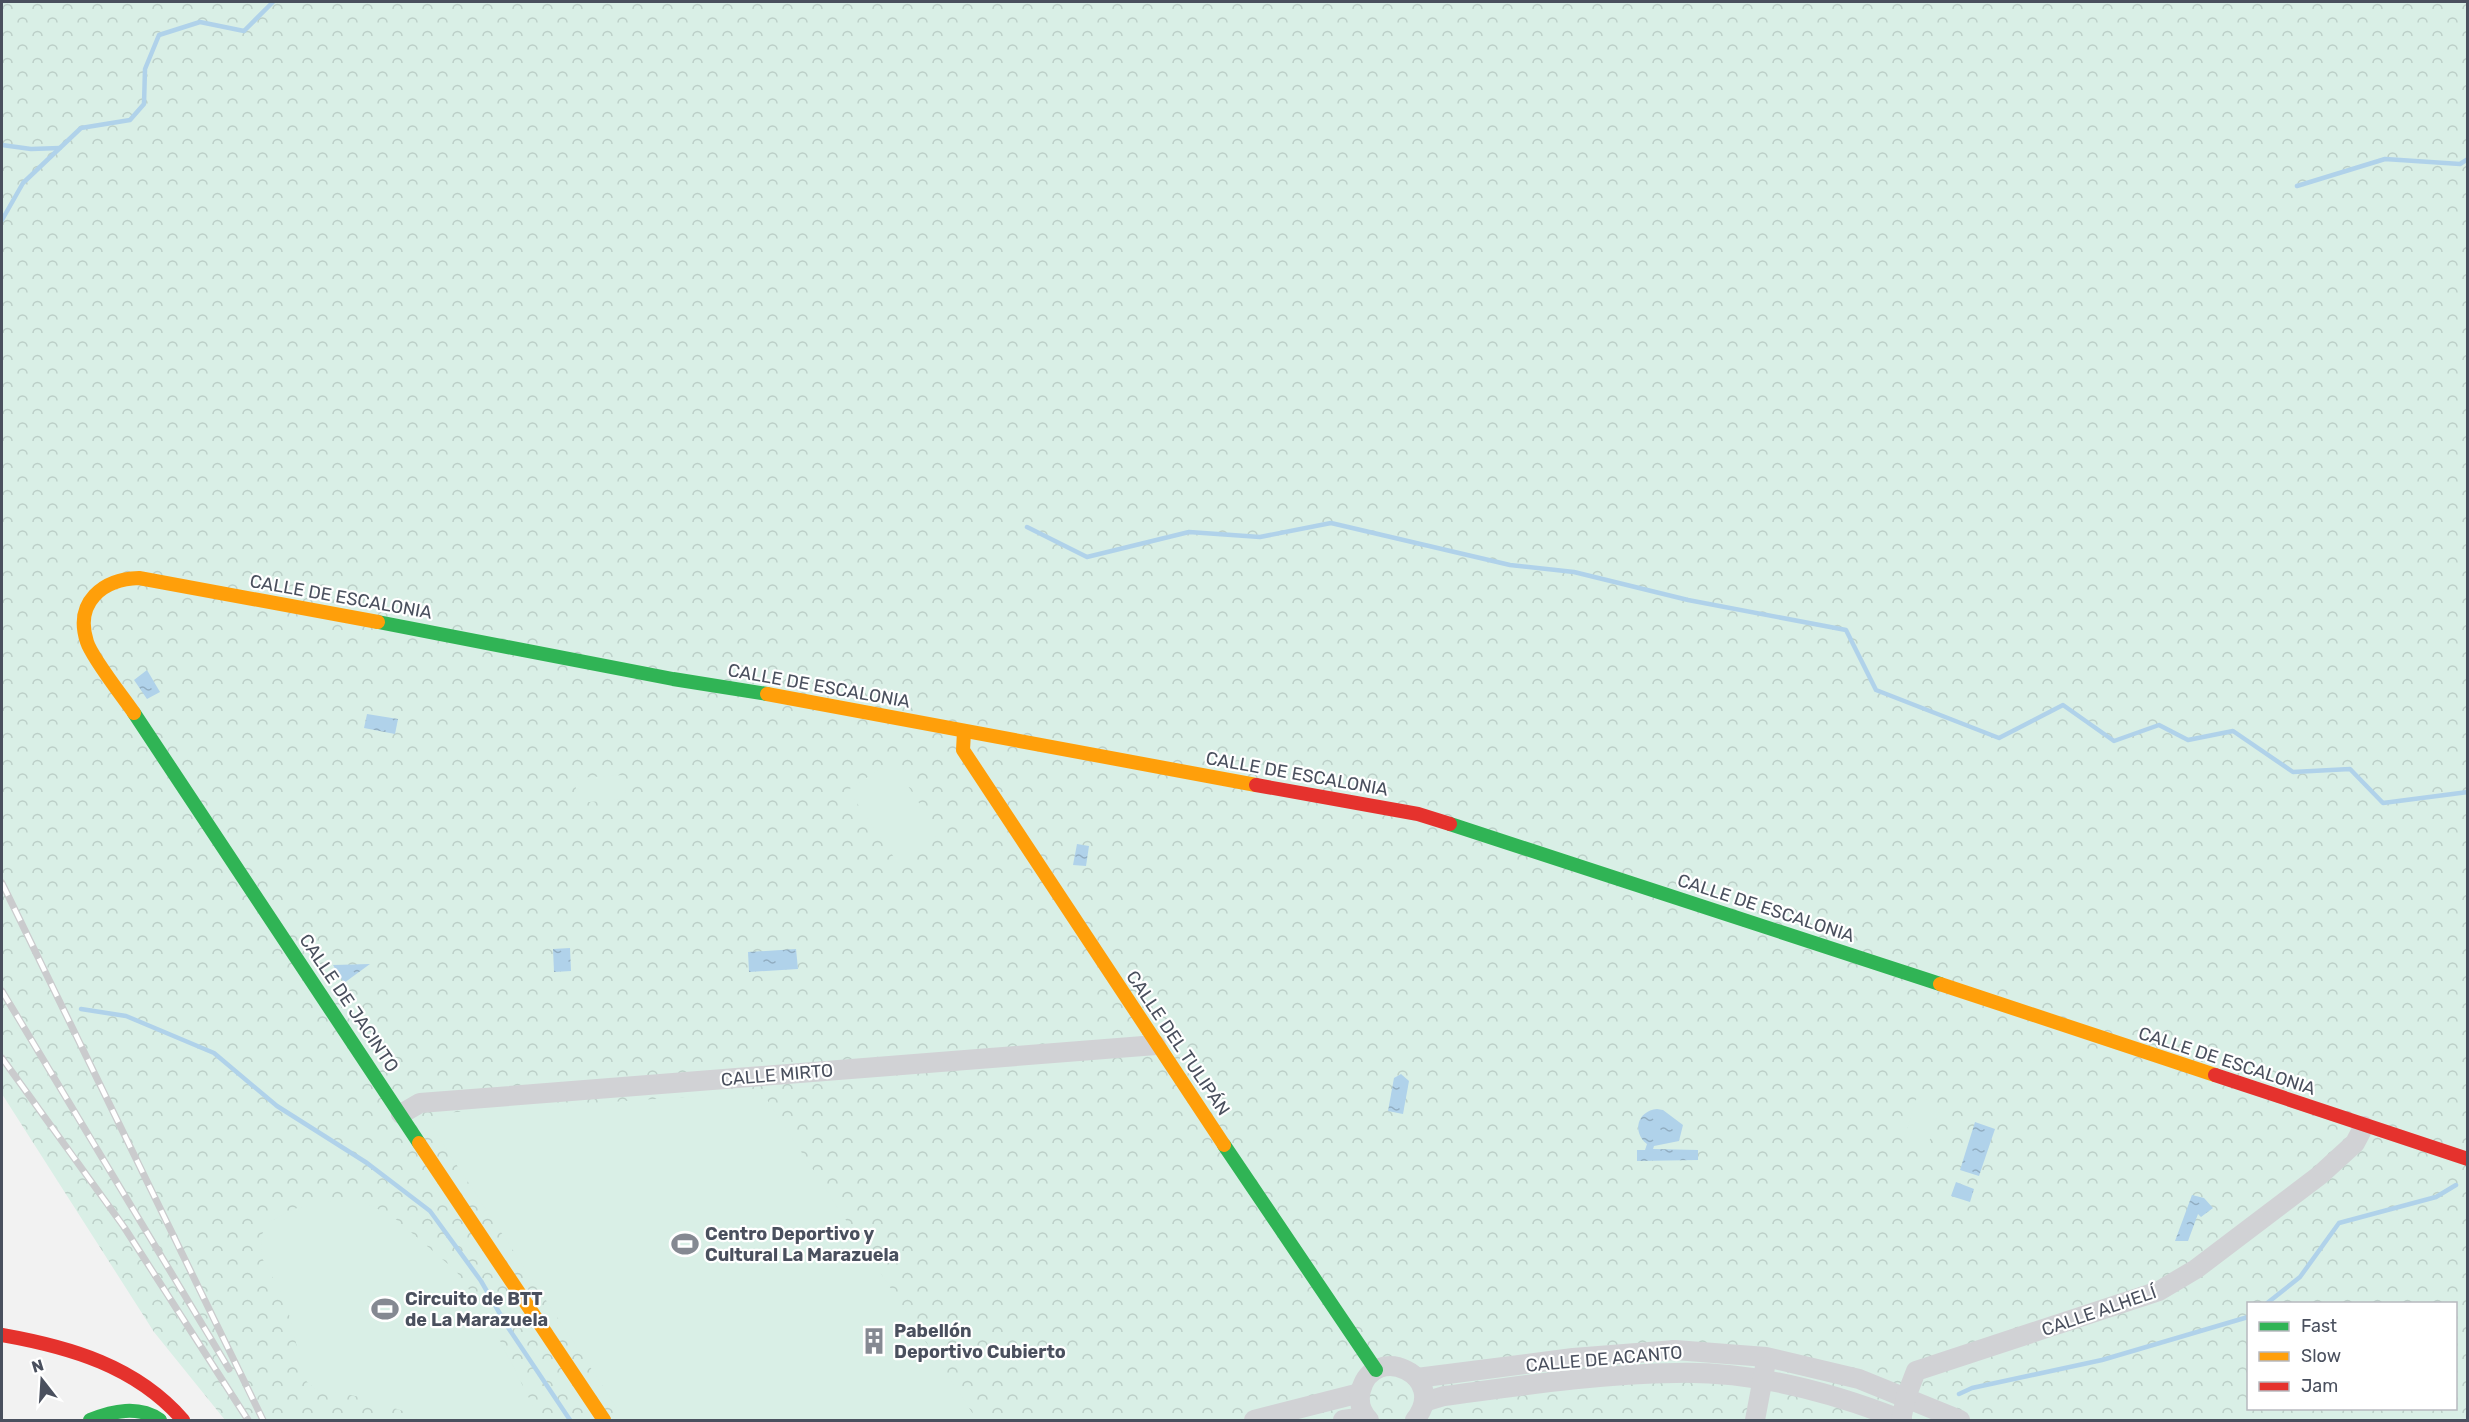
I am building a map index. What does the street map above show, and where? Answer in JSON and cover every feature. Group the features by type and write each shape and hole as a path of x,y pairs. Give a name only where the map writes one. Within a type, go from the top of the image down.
{"street":[{"name":"CALLE DE ESCALONIA","path":"90,599 114,579 139,578 539,651 674,679 843,706 964,732 1418,814 1703,905 2468,1159"},
{"name":"CALLE DE JACINTO","path":"90,599 84,622 87,643 603,1420"},
{"name":"CALLE DEL TULIPÁN","path":"964,732 963,750 1156,1045 1376,1370"},
{"name":"CALLE MIRTO","path":"401,1114 420,1103 1156,1045"},
{"name":"CALLE ALHELÍ","path":"1906,1397 1916,1371 2159,1291 2196,1269 2320,1175 2355,1143 2364,1126"},
{"path":"2,1335 60,1345 98,1358 134,1377 183,1420"},
{"name":"CALLE DE ACANTO","path":"1417,1378 1574,1358 1675,1350 1766,1357 1859,1379 1960,1420"},
{"path":"1755,1420 1766,1357"},
{"path":"1343,1420 1367,1419 1361,1409 1360,1393 1363,1383 1376,1370 1385,1366 1403,1367 1417,1378 1424,1394 1424,1402 1415,1420"},
{"name":"CALLE DE ACANTO","path":"1424,1402 1444,1396 1575,1380 1676,1372 1763,1380 1853,1401 1902,1420"},
{"path":"1254,1420 1360,1393"},
{"path":"1902,1420 1906,1397"},
{"path":"90,1420 107,1413 130,1410 155,1416 160,1420"}],"green space":[{"path":"2,2 2467,2 2467,1420 225,1420 154,1332 2,1094"},
{"path":"892,761 939,834 898,863 848,790"},
{"path":"624,775 626,799 577,803 575,778"},
{"name":"Centro Deportivo y Cultural La Marazuela","path":"762,1092 977,1420 625,1420 433,1129 435,1115 443,1113"},
{"path":"1917,1097 1941,1104 1926,1152 1902,1144"},
{"name":"Circuito de BTT de La Marazuela","path":"331,1201 367,1204 391,1215 456,1271 487,1315 540,1420 418,1420 409,1413 361,1397 315,1389 305,1380 286,1302 262,1258 261,1236 269,1222 297,1208"}],"water":[{"path":"147,670 160,692 147,699 134,680"},
{"path":"367,714 398,719 395,734 364,728"},
{"path":"1077,844 1089,846 1086,866 1073,865"},
{"path":"570,948 571,971 554,972 553,949"},
{"path":"796,949 798,969 749,972 748,952"},
{"path":"370,964 344,983 333,965"},
{"path":"1401,1074 1409,1081 1403,1114 1388,1111 1394,1078"},
{"path":"1657,1109 1663,1110 1683,1125 1679,1141 1654,1146 1653,1149 1698,1150 1698,1160 1637,1161 1637,1150 1645,1150 1647,1144 1639,1134 1639,1123 1645,1114"},
{"path":"1975,1122 1995,1129 1979,1176 1960,1170"},
{"path":"1956,1182 1974,1189 1970,1202 1951,1196"},
{"path":"2192,1195 2204,1198 2213,1208 2201,1217 2198,1214 2188,1241 2175,1241"}],"waterway":[{"path":"2,220 23,183 81,128 130,120 144,104 145,69 159,35 200,22 244,31 273,2"},
{"path":"2,145 31,149 60,148"},
{"path":"2297,186 2385,159 2460,164 2468,159"},
{"path":"1027,527 1087,557 1189,532 1260,537 1331,523 1510,565 1574,572 1688,600 1846,630 1876,690 1999,738 2063,705 2114,741 2159,725 2188,740 2233,731 2293,772 2350,769 2383,803 2468,792"},
{"path":"81,1009 126,1016 214,1053 277,1106 367,1163 430,1211 481,1281 507,1326 570,1420"},
{"path":"2269,1302 2300,1277 2339,1223 2436,1197 2456,1185"},
{"path":"1959,1394 1972,1388 2102,1360 2247,1317"}],"railway":[{"path":"2,883 263,1420"},
{"path":"2,991 229,1369"},
{"path":"2,1058 124,1227 248,1420"}],"traffic: fast":[{"path":"378,622 673,679 767,694"},
{"path":"134,713 419,1143"},
{"path":"1450,824 1940,984"},
{"path":"1224,1145 1376,1370"},
{"path":"90,1420 125,1411 143,1412 160,1420"}],"traffic: slow":[{"path":"134,713 95,658 87,642 84,628 88,604 103,588 114,583 139,578 378,622"},
{"path":"767,694 1256,785"},
{"path":"964,732 963,750 1224,1145"},
{"path":"1940,984 2215,1075"},
{"path":"419,1143 604,1420"}],"traffic: jam":[{"path":"1256,785 1418,814 1450,824"},
{"path":"2215,1075 2468,1159"},
{"path":"2,1335 52,1346 100,1362 144,1386 165,1401 183,1420"}],"place":[{"name":"Centro Deportivo y Cultural La Marazuela","path":"685,1244"},
{"name":"Circuito de BTT de La Marazuela","path":"385,1309"},
{"name":"Pabellón Deportivo Cubierto","path":"874,1341"}]}
